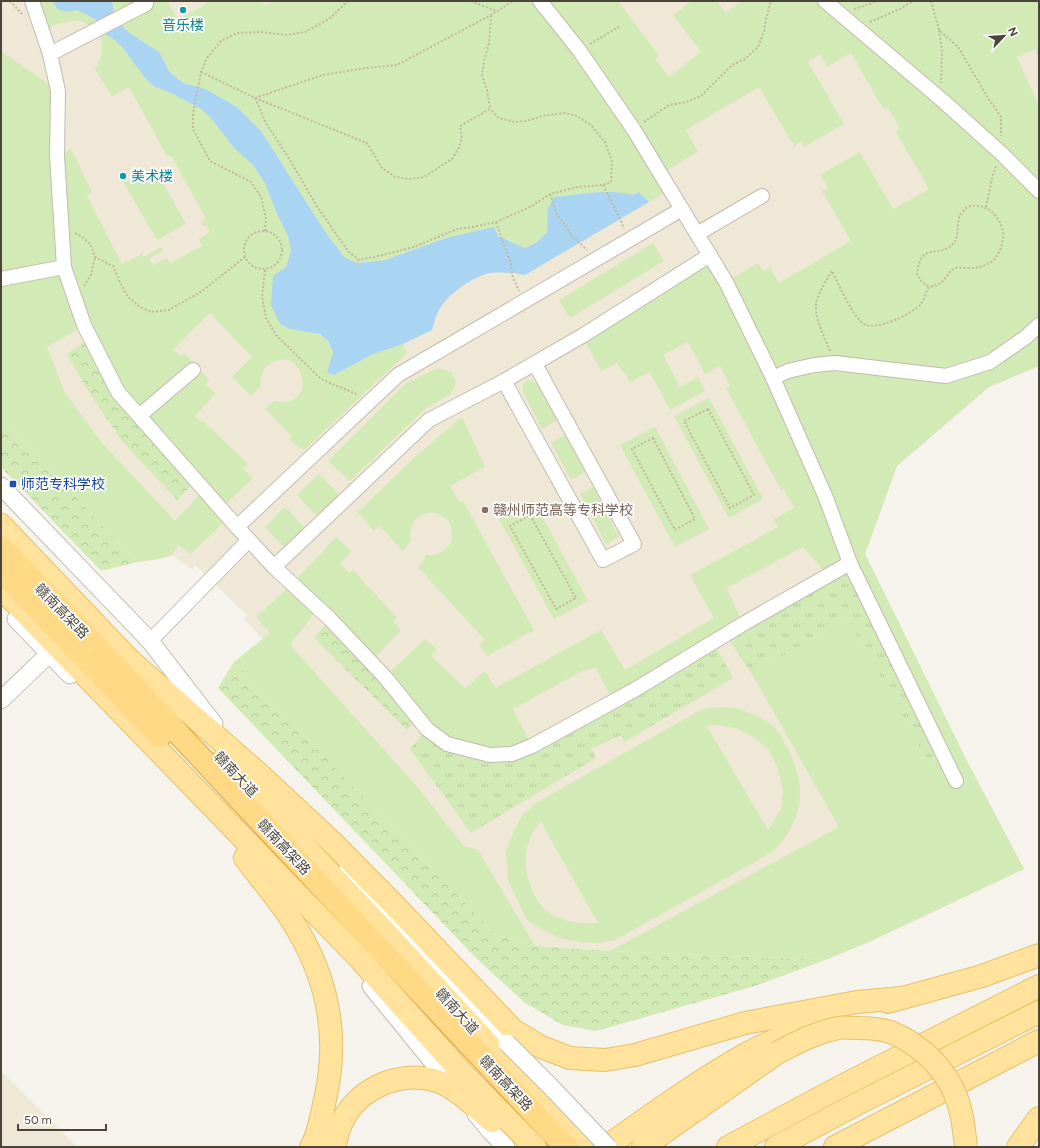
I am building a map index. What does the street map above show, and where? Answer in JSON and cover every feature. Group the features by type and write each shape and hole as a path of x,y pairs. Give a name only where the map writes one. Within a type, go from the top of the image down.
{"highway":[{"name":"赣南高架路","path":"1,547 567,1147"},
{"name":"赣南高架路","path":"1,571 352,935 549,1147"}],"main road":[{"name":"赣南大道","path":"1,525 386,933 502,1048 570,1134 584,1147"},
{"path":"1,588 186,781 360,959 460,1087 522,1147"},
{"path":"127,658 259,774 333,843 513,1030 541,1047 570,1058 605,1060 635,1055 752,1022 856,1002 901,998"},
{"path":"186,781 219,826 289,915 309,950 322,986 330,1022 331,1058 318,1146"},
{"path":"607,1147 707,1078 747,1053 797,1030 828,1019 982,976 1039,955"},
{"path":"728,1147 844,1085 1039,986"},
{"path":"776,1147 855,1105 1039,1012"},
{"path":"643,1147 777,1054 813,1035 840,1028 866,1028 892,1033 915,1045 936,1064 949,1082 957,1099 966,1147"},
{"path":"835,1147 1039,1041"},
{"path":"318,1146 339,1128 348,1111 362,1096 380,1084 398,1078 418,1078 460,1087 535,1147"},
{"path":"1018,1147 1039,1118"}],"street":[{"path":"32,1 50,54 58,91 57,156 64,267 73,296 90,338 118,392 236,527 274,567 330,619 385,677 427,729 447,744 490,756 512,754 532,746 636,689 743,624 850,563"},
{"path":"540,1 579,50 634,130 731,290 773,378 826,498 850,563 956,782"},
{"path":"825,1 942,100 1001,153 1039,191"},
{"path":"50,54 146,4"},
{"path":"697,234 762,196"},
{"path":"236,527 398,374 682,208"},
{"path":"274,567 429,420 535,364 710,256"},
{"path":"1,279 64,267"},
{"path":"773,378 814,365 835,363 946,376 990,362 1026,337 1039,325"},
{"path":"504,381 603,560 634,544 535,364"},
{"path":"139,416 192,370"},
{"path":"1,486 150,641 206,715 394,923 502,1048 551,1086 607,1147"},
{"path":"150,641 249,540"},
{"path":"1,603 49,654 353,964 441,1072 460,1087 491,1132 506,1147"},
{"path":"1,700 49,654"},
{"path":"222,733 299,802 511,1018 541,1042 578,1053 621,1051 666,1037 761,1014 874,994 945,978 1039,945"}],"path":[{"path":"265,231 266,219 261,197 250,182 210,161 193,129 193,114 201,72 207,58 221,41 237,33 261,32 287,35 305,32 329,19 348,1"},
{"path":"471,1 496,11"},
{"path":"255,98 323,75 366,68 396,66 491,15 513,1"},
{"path":"634,130 669,105 686,102 700,96 732,65 745,59 758,47 764,31 771,1"},
{"path":"859,14 854,10 878,1"},
{"path":"864,18 870,22 900,9 913,1"},
{"path":"931,1 942,51 942,100"},
{"path":"255,98 266,124 290,160 316,205 348,251 359,260 414,247 457,229 496,222 532,206 550,194 578,187 603,185 611,182 612,160 604,142 591,125 577,116 564,113 514,122 499,118 490,109 488,90 482,76 489,43 491,15"},
{"path":"579,50 620,26"},
{"path":"938,30 958,47 1001,117 1001,153 992,174 986,207"},
{"path":"201,72 255,98 367,143 382,168 395,177 409,180 424,177 452,159 459,148 462,138 460,126 490,109"},
{"path":"603,185 621,221"},
{"path":"550,194 557,215 566,226 571,236 582,245"},
{"path":"975,205 986,207 991,210 999,221 1003,232 1002,244 998,255 989,264 979,268 957,267 937,286 929,287 922,282 917,274 918,263 926,254 944,249 953,244 956,237 960,215 968,207 975,205"},
{"path":"496,222 511,264 512,275 524,301"},
{"path":"62,226 84,238 92,246 95,257 91,275 86,284 73,296"},
{"path":"265,231 276,236 280,241 282,254 277,265 271,268 259,270 248,263 245,258 243,251 244,244 252,234 265,231"},
{"path":"95,257 114,266 128,297 140,308 151,312 169,310 202,291 245,258"},
{"path":"265,270 262,297 266,318 276,335 321,378 370,401"},
{"path":"835,363 818,322 816,305 823,286 832,271 856,316 864,324 875,326 886,323 910,312 921,304 929,287"},
{"path":"708,409 754,495 730,508 684,421 708,409"},
{"path":"652,438 695,519 675,530 632,449 652,438"},
{"path":"530,515 576,598 556,610 510,526 530,515"}],"shaded area":[{"name":"赣州师范高等专科学校","path":"1,1 1039,1 1039,366 989,387 897,466 865,554 967,761 1024,869 869,942 825,960 610,951 535,946 496,935 234,662 263,640 244,618 247,615 195,565 192,569 172,555 159,559 137,562 1,418"},
{"path":"1,1071 77,1147 1,1147"}],"green space":[{"path":"32,1 53,1 57,9 67,12 77,10 95,19 106,35 122,47 146,79 155,87 169,92 201,109 210,117 235,149 253,165 265,183 277,214 288,236 291,251 286,267 273,276 303,331 322,336 330,346 333,352 327,372 334,375 373,354 403,344 407,353 304,450 289,440 292,436 265,409 274,401 288,401 297,397 302,388 302,379 299,369 292,362 283,360 271,363 262,373 261,386 251,396 232,377 252,357 210,313 173,349 180,356 184,353 209,380 206,384 215,394 195,416 201,422 203,421 248,464 243,468 253,478 221,509 228,518 191,554 178,545 172,555 159,559 137,562 1,418 1,51 58,91 57,156 71,149 92,192 87,196 122,264 142,254 144,257 161,247 163,251 149,259 153,265 167,258 170,263 202,246 199,239 210,232 206,225 203,227 201,222 206,219 171,155 167,156 129,87 112,96 95,69 102,55 102,40 90,27 81,21 70,21 53,25 44,38","holes":["84,326 118,392 204,490 175,521 102,443 64,391 47,347"]},
{"path":"112,1 167,1 178,20 211,1 262,1 265,6 274,1 618,1 659,56 655,59 669,77 701,52 673,15 692,1 717,1 726,13 742,1 1039,1 1039,59 1035,49 1017,57 1039,106 1039,366 989,387 897,466 865,554 967,761 1024,869 869,942 825,960 610,951 839,827 752,674 847,619 929,763 944,756 850,563 828,575 803,547 727,588 743,624 613,701 596,668 582,671 513,709 532,746 512,754 447,744 385,677 425,639 437,650 431,656 465,688 485,671 495,688 601,630 625,670 714,618 690,575 778,527 774,519 794,508 784,489 781,490 726,388 730,386 720,366 705,374 688,342 663,355 680,387 698,377 705,391 670,410 650,372 630,382 617,363 601,371 582,336 710,255 726,282 758,263 763,271 770,268 779,283 851,241 822,191 828,188 820,175 860,152 893,209 929,189 896,132 900,128 888,108 884,110 851,53 827,67 820,54 808,62 844,124 804,147 801,142 794,146 759,87 686,130 698,152 661,174 671,190 649,202 639,192 633,195 625,193 548,208 547,232 536,243 525,248 498,235 467,234 446,238 385,260 358,263 345,258 326,233 261,131 237,107 219,97 183,83 174,76 169,71 159,52 123,27 114,13"},
{"path":"154,167 186,224 157,240 124,183"},
{"path":"653,243 664,261 570,318 559,300"},
{"path":"90,338 196,481 177,500 122,441 87,389 67,354"},
{"path":"438,368 451,372 456,382 451,394 426,408 350,481 328,461 406,383"},
{"path":"528,379 537,384 557,420 542,429 523,392 523,384"},
{"path":"709,398 763,499 729,518 674,416"},
{"path":"462,417 485,467 450,486 460,503 463,501 534,630 487,656 479,645 485,640 418,567 427,555 435,555 440,553 449,545 452,534 450,524 445,518 438,514 430,513 422,515 415,521 411,529 411,541 403,551 380,526 374,531 358,512 417,455"},
{"path":"1,418 137,562 101,571 1,467"},
{"path":"655,427 709,529 675,547 620,445"},
{"path":"565,435 585,472 571,480 551,443"},
{"path":"319,474 339,495 317,516 297,495"},
{"path":"593,487 619,537 606,544 580,494"},
{"path":"533,500 588,601 554,619 499,519"},
{"path":"285,507 305,528 284,547 265,527"},
{"path":"336,537 352,552 340,563 349,573 353,570 397,618 393,621 401,630 371,662 318,608 290,645 419,789 464,846 478,850 535,946 496,935 234,662 270,633 256,617 292,584"},
{"path":"850,563 944,756 929,763 847,619 752,674 726,635"},
{"path":"330,619 418,718 407,730 314,638"},
{"path":"713,642 733,678 624,742 621,735 591,749 596,758 471,833 410,749 427,729 512,754"},
{"path":"234,662 496,935 535,946 610,951 825,960 758,985 596,1031 563,1025 525,1003 475,957 218,688"},
{"path":"707,708 734,708 753,714 774,726 788,749 794,763 800,791 796,817 782,842 771,853 615,940 597,943 560,938 539,928 527,920 508,880 506,852 514,831 523,814 536,803 695,713","holes":["715,725 736,728 753,737 768,749 777,766 783,790 781,809 768,830 708,728 703,727","541,822 598,923 574,922 556,917 545,910 537,899 530,885 526,871 526,858 530,838"]}],"water":[{"path":"53,1 112,1 114,13 123,27 159,52 169,71 174,76 183,83 205,89 237,107 261,131 326,233 345,258 358,263 385,260 446,238 494,227 498,236 525,248 536,243 547,232 548,208 554,197 604,192 633,195 639,192 649,202 525,275 491,273 469,282 447,299 436,316 432,330 403,344 373,354 334,375 327,372 333,352 328,341 320,334 290,329 280,324 271,305 273,276 286,267 291,251 288,236 277,214 265,183 253,165 235,149 210,117 201,109 169,92 155,87 146,79 122,47 106,35 95,19 77,10 67,12 57,9"}],"place":[{"name":"音乐楼","path":"183,10"},
{"name":"美术楼","path":"123,176"},
{"name":"师范专科学校","path":"13,484"},
{"name":"赣州师范高等专科学校","path":"485,510"}]}
